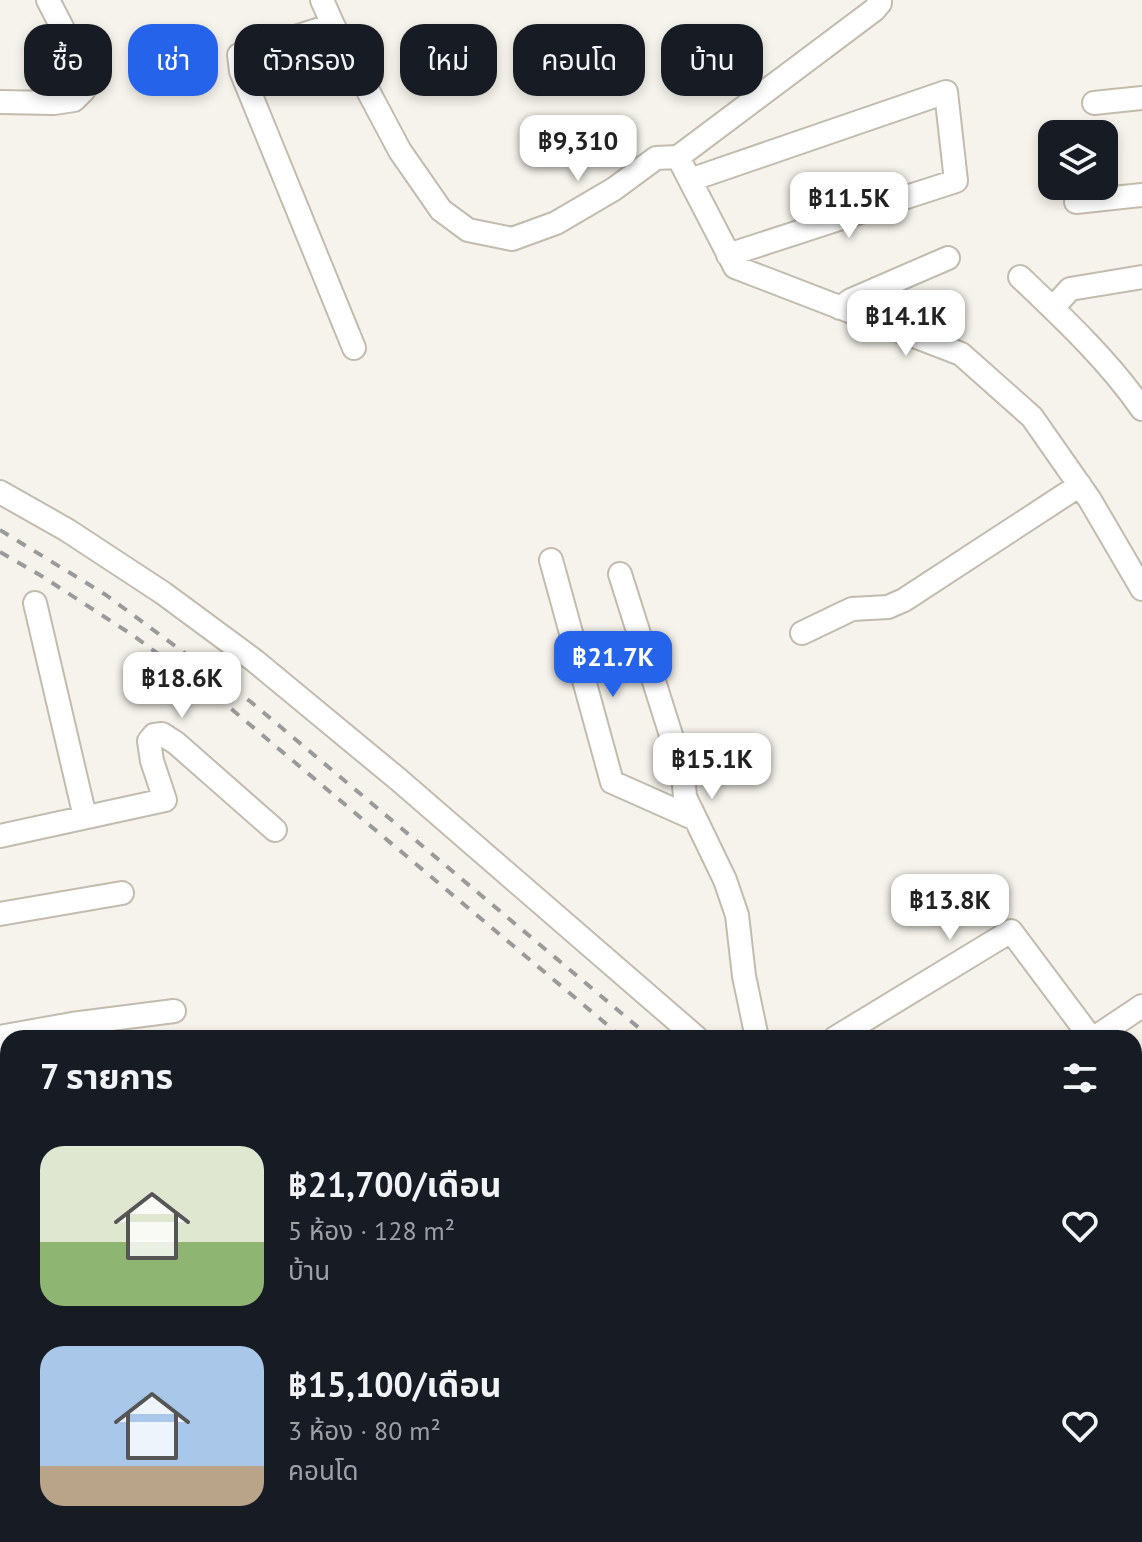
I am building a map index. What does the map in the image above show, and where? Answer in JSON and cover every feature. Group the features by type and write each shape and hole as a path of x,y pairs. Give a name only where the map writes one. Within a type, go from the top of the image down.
{"street":[{"path":"0,102 54,103 74,100 84,90 86,74 48,0"},
{"path":"322,0 333,24"},
{"path":"371,96 400,151 441,210 468,230 512,239 556,223 614,189 656,158 678,157 874,10 880,0"},
{"path":"690,180 946,92 956,181 728,255"},
{"path":"251,96 354,348"},
{"path":"1094,103 1142,98"},
{"path":"678,157 735,267 961,354 1032,417 1090,500 1142,589"},
{"path":"1076,202 1142,195"},
{"path":"840,308 851,300 948,258"},
{"path":"1020,277 1132,376 1142,409"},
{"path":"1053,308 1070,289 1142,277"},
{"path":"802,633 852,609 888,607 904,600 1080,485"},
{"path":"0,492 67,530 163,593 255,661 399,780 688,1030"},
{"path":"551,560 612,782 695,819"},
{"path":"620,574 683,773 685,797 725,880 737,915 744,976 755,1030"},
{"path":"35,603 85,817"},
{"path":"0,836 165,800 149,741 154,735 162,734 275,830"},
{"path":"0,914 122,893"},
{"path":"848,1030 1011,931 1087,1030"},
{"path":"1105,1030 1142,1006"},
{"path":"45,1030 174,1011"}],"railway":[{"path":"0,530 106,595 251,702 641,1030"},
{"path":"0,552 134,636 223,702 613,1030"}]}
